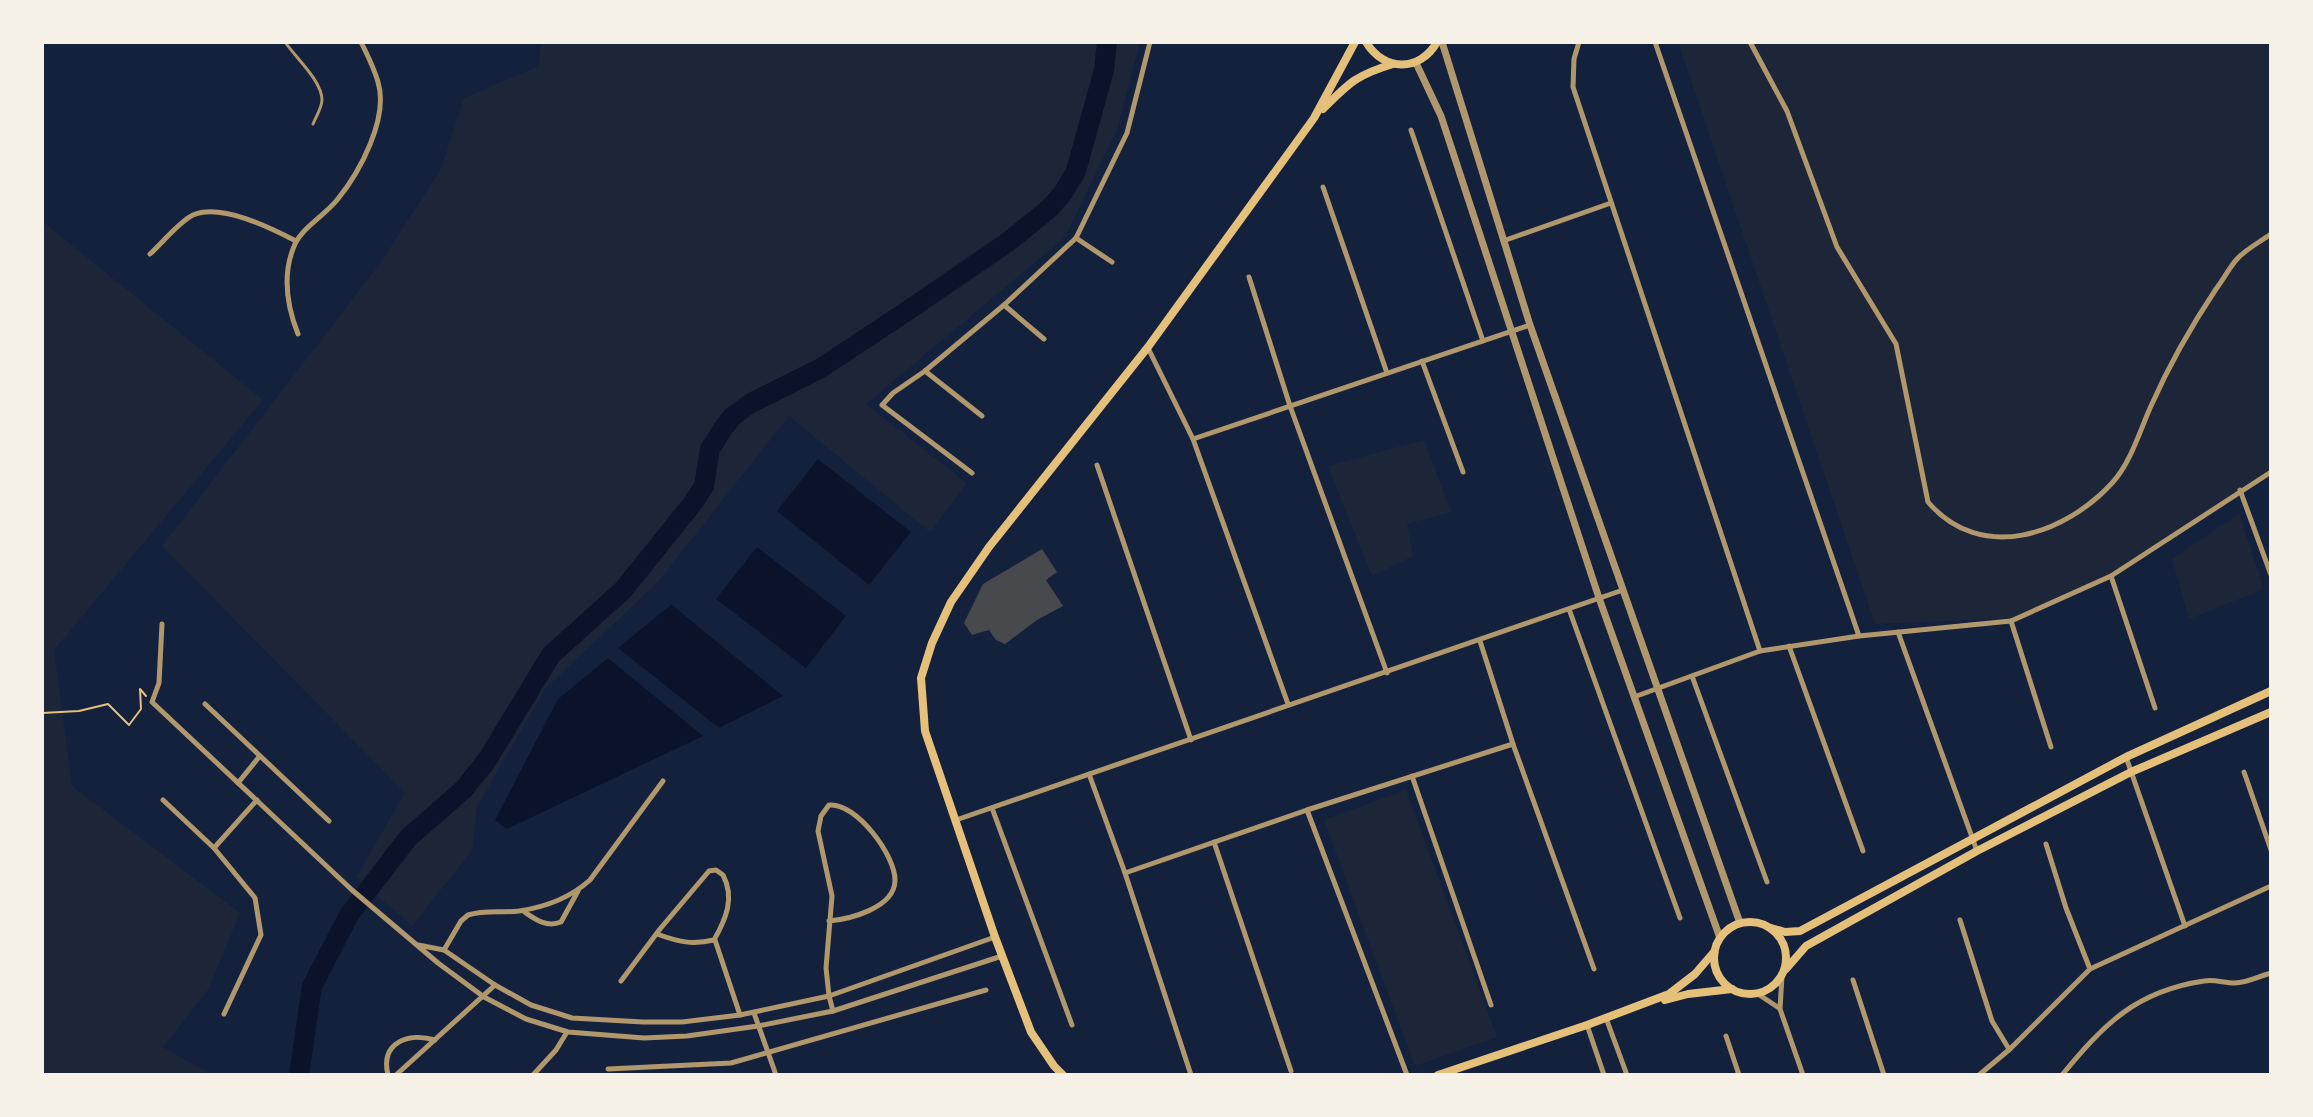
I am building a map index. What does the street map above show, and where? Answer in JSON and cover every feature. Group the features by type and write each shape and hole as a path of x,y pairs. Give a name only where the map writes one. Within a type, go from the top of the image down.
{"main road":[{"path":"1063,1075 1031,1032 995,937 925,731 921,678 932,643 951,602 989,547 1148,347 1314,118 1355,42"},
{"path":"1366,42 1373,53 1393,64 1408,66 1426,57 1440,42"},
{"path":"1314,118 1353,79 1393,64"},
{"path":"1438,1075 1669,994 1695,974 1714,952 1720,938 1740,923 1756,922 1785,932 1800,931 2126,757 2271,691"},
{"path":"1714,952 1717,973 1732,989 1745,994 1758,994 1777,983 1806,946 1977,851 2131,772 2271,712"},
{"path":"1771,928 1782,939 1787,954 1784,972"},
{"path":"1633,1008 1688,994 1732,989"}],"street":[{"path":"298,334 287,297 290,260 296,241 337,200 363,161 379,109 379,84 361,42"},
{"path":"972,473 882,405 1004,305 1076,238 1127,133 1150,42"},
{"path":"1440,42 1530,325 1740,923"},
{"path":"1579,42 1574,59 1573,87 1760,651"},
{"path":"1655,42 1859,636"},
{"path":"1750,42 1787,111 1837,247 1896,344 1928,502 1940,517 1982,537 2012,537 2037,532 2067,519 2094,500 2115,479 2189,328 2238,258 2271,234"},
{"path":"1416,63 1441,116 1599,598 1720,938"},
{"path":"1411,130 1483,341"},
{"path":"1323,187 1387,373"},
{"path":"1503,241 1611,203"},
{"path":"150,254 192,215 209,213 230,215 265,226 296,241"},
{"path":"1076,238 1112,262"},
{"path":"1249,277 1290,406 1387,673"},
{"path":"1004,305 1044,339"},
{"path":"1193,439 1530,325"},
{"path":"1148,347 1193,439 1288,704"},
{"path":"1422,361 1463,472"},
{"path":"925,371 982,416"},
{"path":"1097,465 1191,740"},
{"path":"1634,697 1760,651 1859,636 2011,621 2111,576 2271,472"},
{"path":"2240,490 2271,575"},
{"path":"2111,576 2155,708"},
{"path":"955,821 1623,590"},
{"path":"1569,609 1680,918"},
{"path":"2011,621 2051,747"},
{"path":"162,624 159,683 152,702 352,890 484,997 526,1019 568,1032 644,1038 687,1036 833,1011 1002,956"},
{"path":"1898,632 1977,851"},
{"path":"1480,641 1513,744 1594,969"},
{"path":"1789,646 1863,851"},
{"path":"1691,676 1767,882"},
{"path":"205,704 329,821"},
{"path":"1125,873 1513,744"},
{"path":"238,783 259,757"},
{"path":"2126,757 2185,926"},
{"path":"2244,772 2271,850"},
{"path":"1089,774 1191,1075"},
{"path":"1412,776 1491,1005"},
{"path":"444,950 468,915 522,911 564,899 578,891 590,880 663,781"},
{"path":"163,800 214,848 255,898 261,935 224,1014"},
{"path":"214,848 257,800"},
{"path":"829,921 847,919 878,907 892,891 895,881 879,843 862,818 836,804 829,805 821,816 818,831 832,896 829,921 826,968 833,1011"},
{"path":"992,808 1072,1025"},
{"path":"1307,810 1407,1075"},
{"path":"1214,842 1291,1071"},
{"path":"2046,844 2090,969"},
{"path":"621,981 657,934 709,871 716,870 723,875 729,892 727,918 714,940 696,944 679,943 657,934"},
{"path":"1979,1075 2010,1049 2090,969 2271,886"},
{"path":"522,911 539,922 553,926 561,922 578,891"},
{"path":"1960,920 1992,1021 2010,1049"},
{"path":"417,945 444,950 531,1005 572,1018 656,1022 754,1013 829,996 995,937"},
{"path":"714,940 740,1015"},
{"path":"1784,972 1780,1009 1803,1075"},
{"path":"2062,1075 2109,1023 2136,1002 2178,985 2210,980 2238,983 2271,973"},
{"path":"1853,980 1884,1075"},
{"path":"396,1075 495,985"},
{"path":"608,1069 731,1063 986,990"},
{"path":"1758,994 1780,1009"},
{"path":"754,1013 776,1075"},
{"path":"1606,1018 1627,1075"},
{"path":"1587,1025 1604,1075"},
{"path":"533,1075 568,1032"},
{"path":"388,1075 385,1066 391,1050 399,1041 412,1035 435,1040"},
{"path":"1726,1036 1739,1075"}],"lane":[{"path":"285,42 318,82 322,101 313,124"}],"path":[{"path":"42,713 79,711 108,704 129,725 141,709 140,689 152,702"}],"shaded area":[{"path":"541,42 1140,42 1117,130 1065,237 866,404 967,483 930,532 789,416 657,583 545,689 477,807 472,851 412,926 356,877 405,793 162,546 379,265 441,169 464,98 539,66"},
{"path":"1678,42 2271,42 2271,471 2107,577 2017,618 1875,624"},
{"path":"42,221 263,400 54,650 72,786 240,913 208,990 163,1047 212,1075 42,1075"},
{"path":"1424,440 1451,512 1407,524 1413,556 1372,576 1328,466"},
{"path":"818,459 911,532 869,585 777,511"},
{"path":"2239,514 2264,589 2189,619 2172,559"},
{"path":"757,547 846,616 806,668 716,599"},
{"path":"672,604 783,696 719,728 618,648"},
{"path":"608,658 703,736 507,829 495,820 558,699"},
{"path":"1406,790 1497,1037 1415,1066 1324,820"}],"building":[{"path":"1042,549 1057,572 1046,580 1063,606 1037,620 1005,644 996,640 989,630 972,635 964,623 983,584"}],"waterway":[{"path":"299,1075 312,986 349,915 408,838 464,789 487,760 551,655 623,590 693,503 704,486 710,449 724,427 751,403 821,368 907,311 1008,242 1050,208 1076,171 1104,70 1107,42"}]}
